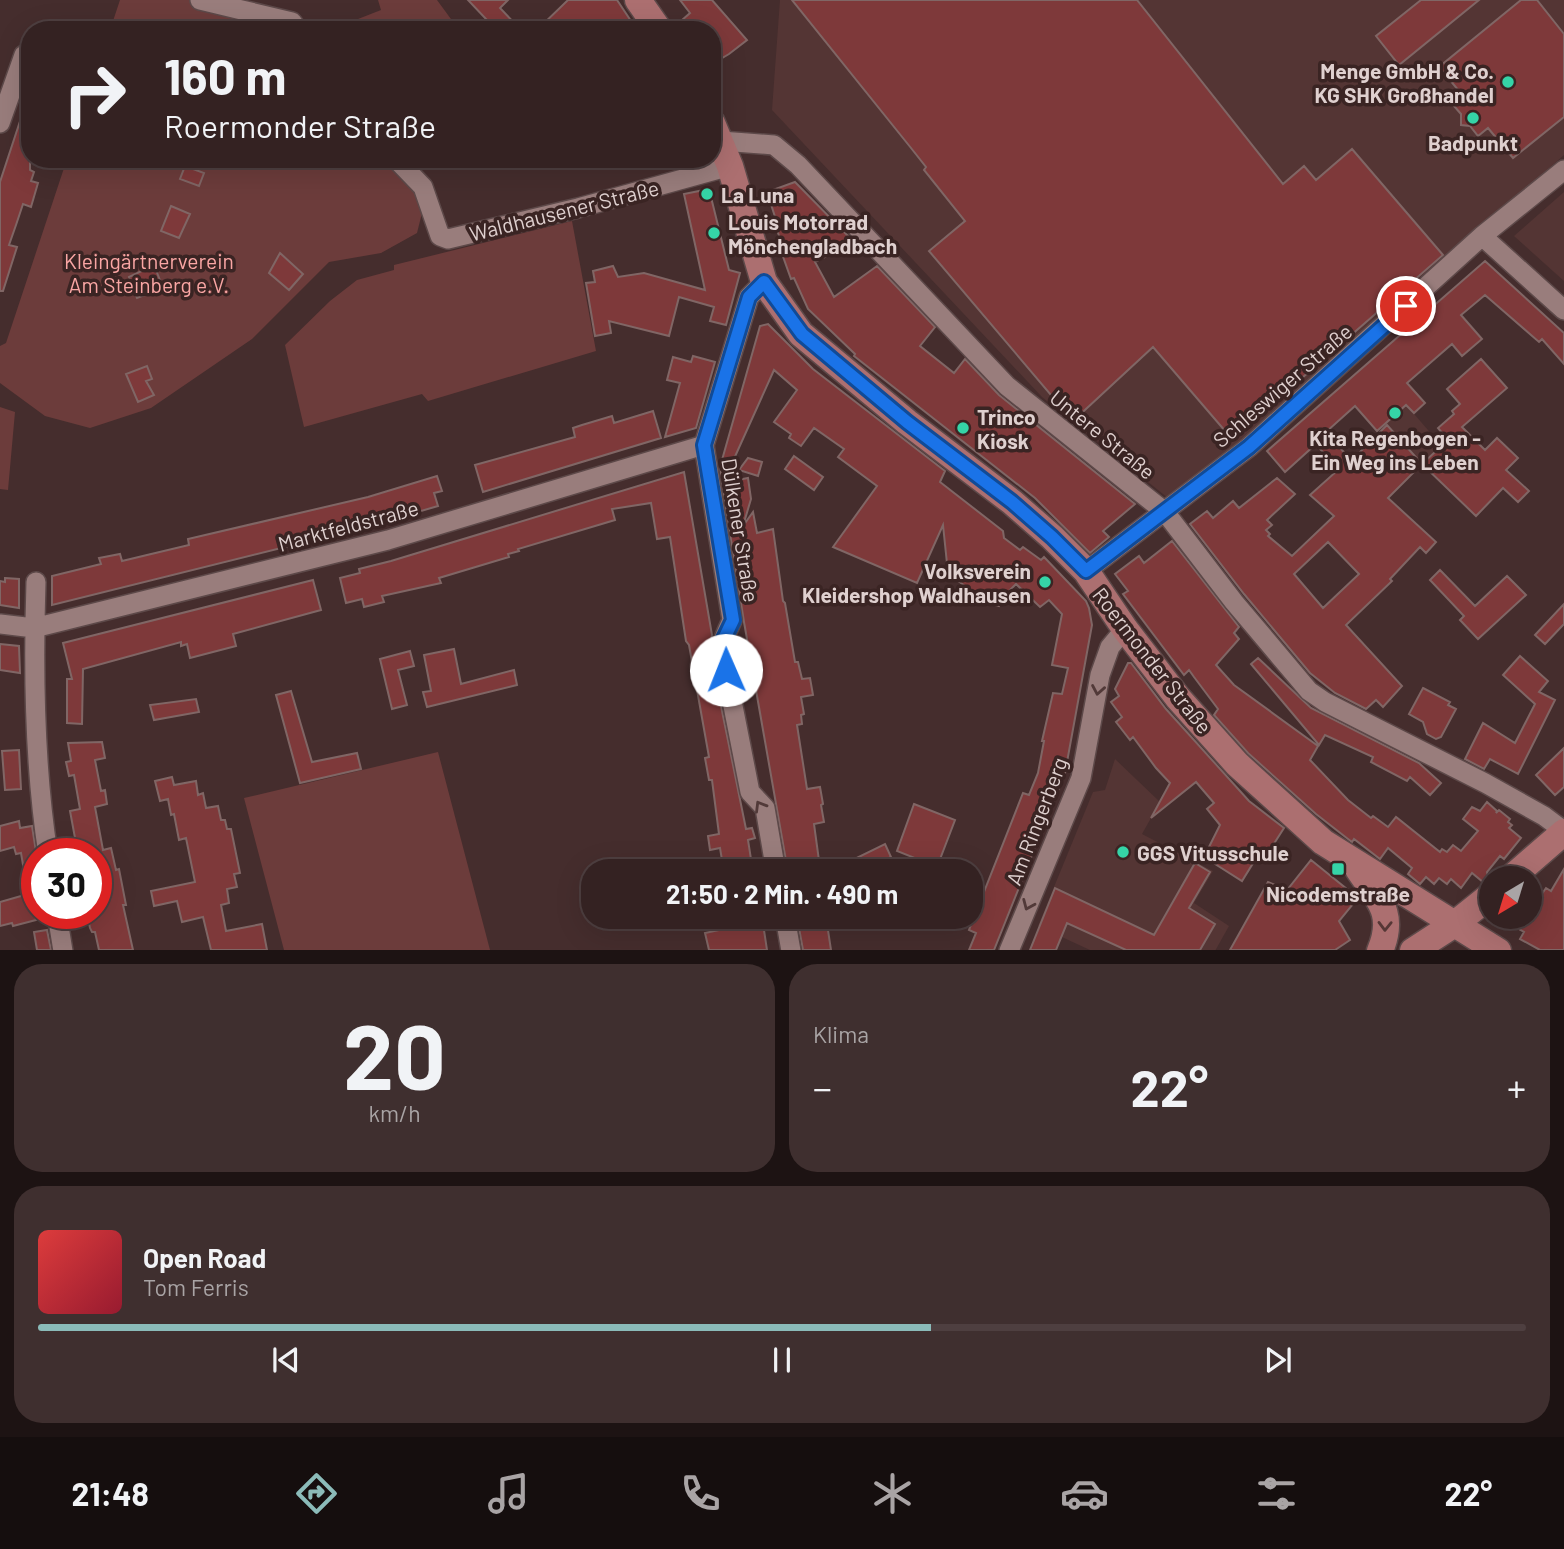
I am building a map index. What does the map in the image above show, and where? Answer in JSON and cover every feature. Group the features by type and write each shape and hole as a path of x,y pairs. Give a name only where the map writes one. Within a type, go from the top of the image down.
{"street":[{"path":"200,0 288,21"},
{"path":"638,0 653,21"},
{"path":"0,123 21,61"},
{"name":"Untere Straße","path":"721,133 774,145 797,165 1007,386 1165,512 1234,602 1308,691 1497,789 1564,831"},
{"path":"721,142 730,166"},
{"name":"Waldhausener Straße","path":"405,168 423,187 440,236 449,239 578,208 730,166"},
{"name":"Roermonder Straße","path":"730,166 764,282 802,334 907,422 1012,502 1052,537 1086,571 1125,629 1178,698 1237,764 1324,842 1498,950"},
{"name":"Schleswiger Straße","path":"1086,571 1249,447 1482,236 1564,170"},
{"path":"1482,236 1564,310"},
{"name":"Dülkener Straße","path":"764,282 749,297 704,445 733,620 721,645 750,792 765,808 774,859"},
{"name":"Marktfeldstraße","path":"0,624 34,628 388,540 704,445"},
{"path":"36,582 34,628 38,791 45,838"},
{"name":"Am Ringerberg","path":"1009,950 1081,778 1100,675 1110,647 1125,629"},
{"path":"1525,866 1564,831"},
{"path":"1353,861 1384,907 1388,928 1380,950"},
{"path":"1413,950 1456,923 1479,905"},
{"path":"60,929 63,950"},
{"path":"787,929 791,950"}],"shaded area":[{"path":"780,0 1564,0 1564,155 1173,502 1042,397 772,110"},
{"path":"1564,192 1564,281 1514,236"},
{"name":"Kita Regenbogen - Ein Weg ins Leben","path":"1369,362 1441,445 1422,464 1348,381"},
{"name":"GGS Vitusschule","path":"1115,759 1160,802 1142,834 1213,871 1194,903 1229,926 1216,950 1090,950 1038,926 1093,792 1105,790"}],"green space":[{"path":"120,0 220,0 276,21 113,21"},
{"path":"378,0 437,0 452,21 353,21 381,10"},
{"name":"Kleingärtnerverein Am Steinberg e.V.","path":"64,168 417,168 401,176 424,205 417,233 381,253 329,262 252,339 151,408 90,428 45,416 0,383 0,346 6,343"},
{"path":"572,221 596,351 428,401 422,394 304,427 285,345 330,301 357,280 394,270 394,265"},
{"path":"0,407 15,412 8,490 0,489"},
{"path":"438,752 490,950 284,950 244,798"}],"building":[{"path":"468,0 508,0 500,8 512,21 487,20"},
{"path":"568,0 617,0 631,21 546,21"},
{"path":"680,0 712,0 747,40 721,59 721,21 681,21 690,13"},
{"path":"792,0 1137,0 1283,184 1304,166 1316,180 1352,149 1443,255 1232,439 1153,347 1073,421 929,251 965,221 924,170 926,167"},
{"path":"1421,0 1479,0 1399,65 1376,36"},
{"name":"Menge GmbH & Co. KG SHK Großhandel","path":"1521,0 1537,0 1564,34 1564,117 1513,158 1488,128 1478,136 1470,126 1461,125 1461,114 1454,106 1464,97 1439,67"},
{"path":"21,118 21,168 30,168 34,172 31,181 38,183 31,207 23,204 9,245 17,247 3,291 0,291 0,182"},
{"path":"184,168 204,173 199,186 180,179"},
{"path":"795,182 854,242 815,262 834,297 877,266 935,327 920,346 954,373 965,359 999,395 1135,504 1103,531 1109,537 1090,553 1035,498 854,356 855,354 808,309 794,278 791,279 781,251 784,250 767,192"},
{"path":"709,189 729,270 740,273 726,325 710,321 714,307 679,297 669,336 609,321 611,333 595,336 586,283 595,282 593,271 613,266 618,277 644,273 705,290 684,194"},
{"path":"171,206 190,214 179,238 161,231"},
{"path":"280,253 303,274 289,290 269,273"},
{"path":"1485,261 1564,333 1564,364 1542,339 1539,342 1485,295 1461,315 1482,339 1462,356 1452,344 1407,383 1425,403 1414,413 1406,405 1377,431 1355,406 1326,432 1349,458 1354,453 1356,456 1387,425 1422,464 1388,498 1436,542 1426,553 1420,547 1390,579 1392,581 1346,625 1402,686 1383,707 1376,700 1366,709 1335,693 1310,673 1190,524 1207,511 1213,518 1233,501 1239,508 1277,478 1295,494 1267,520 1272,525 1266,530 1270,534 1268,536 1292,556 1334,516 1310,495 1338,470 1316,444 1285,472 1267,451","holes":["1328,542 1359,574 1323,608 1294,574"]},
{"path":"154,265 163,288 137,298 129,277"},
{"path":"768,324 813,369 945,471 940,482 1003,531 1004,538 1020,550 1023,547 1041,560 1044,557 1086,601 1089,608 1092,625 1065,773 994,950 969,950 976,933 969,930 983,929 983,894 1023,793 1029,795 1038,773 1053,693 1062,694 1068,668 1052,665 1062,614 1049,600 1040,607 1016,584 1002,598 999,606 987,603 948,573 943,525 917,583 833,547 877,486 838,457 844,449 814,428 801,446 789,438 791,434 774,422 797,390 774,370 722,481 720,467 760,326"},
{"path":"693,356 715,362 696,428 665,437 680,383 667,380 673,357 691,362"},
{"path":"1481,359 1507,388 1462,427 1485,450 1497,438 1518,458 1506,470 1529,491 1518,502 1503,488 1476,516 1422,464 1448,440 1438,428 1454,414 1452,411 1460,404 1447,389"},
{"path":"147,366 152,379 146,381 154,395 138,402 126,374"},
{"path":"653,411 661,438 483,492 475,465 575,437 573,428 582,425 612,416 614,423"},
{"path":"794,456 823,477 814,490 785,469"},
{"path":"748,458 762,462 758,476 739,470"},
{"path":"684,472 712,635 709,647 746,829 752,828 755,838 748,840 751,859 722,859 720,848 710,850 708,836 719,834 712,780 709,780 705,758 709,757 689,645 686,641 670,537 657,539 651,503 612,509 615,520 518,549 519,551 508,554 509,557 439,578 441,583 382,596 384,602 364,607 362,599 346,603 340,578 360,573 359,569"},
{"path":"437,476 442,491 434,493 438,506 370,526 52,605 52,576 101,564 99,558 120,554 122,561 189,545 188,539 368,497"},
{"path":"748,478 751,499 743,526 753,512 757,533 773,529 795,662 798,662 802,679 810,678 813,695 801,697 804,714 801,715 802,724 797,725 807,789 820,787 823,804 824,822 814,824 819,859 786,859 722,483"},
{"path":"1172,541 1239,627 1234,633 1239,639 1216,665 1234,685 1318,746 1310,760 1348,800 1371,818 1373,816 1388,827 1396,817 1440,852 1442,849 1447,852 1453,845 1461,851 1478,831 1463,819 1472,807 1480,811 1487,802 1496,813 1499,810 1510,819 1508,822 1512,825 1509,828 1521,838 1504,859 1500,856 1492,866 1479,866 1479,879 1472,873 1461,888 1451,879 1447,884 1439,878 1434,884 1426,877 1420,884 1408,874 1412,868 1388,848 1380,859 1354,839 1352,842 1316,814 1248,753 1214,715 1218,709 1189,670 1184,675 1123,594 1128,591 1115,574 1139,556 1144,563"},
{"path":"1440,570 1475,606 1507,576 1526,595 1478,639 1460,620 1464,616 1430,580"},
{"path":"5,578 19,579 19,608 0,605 0,581 5,582"},
{"path":"313,580 321,610 233,634 236,646 190,658 187,644 181,646 181,642 83,669 82,724 67,723 67,679 72,679 63,643"},
{"path":"1564,604 1564,624 1545,644 1535,635"},
{"path":"0,644 19,646 20,673 0,670"},
{"path":"454,649 461,684 514,670 517,685 427,707 423,692 431,691 424,655"},
{"path":"410,651 414,666 398,670 407,705 392,709 380,659"},
{"path":"1520,656 1548,681 1539,692 1555,700 1518,774 1490,759 1484,769 1465,759 1483,723 1515,743 1535,704 1503,675"},
{"path":"1258,658 1311,708 1419,763 1441,783 1430,795 1410,777 1407,781 1371,762 1373,757 1325,735 1319,745 1251,664"},
{"path":"1128,663 1131,663 1166,709 1249,801 1284,828 1266,856 1260,852 1242,881 1204,857 1220,825 1207,809 1214,803 1196,782 1151,818 1170,783 1133,737 1130,740 1116,722 1122,717 1111,702 1119,696 1115,689"},
{"path":"1423,688 1450,702 1448,705 1456,709 1441,737 1436,739 1427,734 1423,722 1409,714"},
{"path":"291,691 312,762 357,753 361,769 300,783 276,695"},
{"path":"196,699 199,712 154,720 150,705"},
{"path":"102,742 105,758 95,760 101,791 105,790 107,804 95,807 101,838 75,838 70,811 80,809 74,775 69,776 66,762 71,761 68,743"},
{"path":"1564,748 1564,787 1555,795 1536,775"},
{"path":"19,750 21,789 5,790 2,751"},
{"path":"172,777 174,785 196,781 198,795 203,793 206,808 218,806 221,820 225,820 227,829 231,829 240,873 234,874 237,887 227,889 229,903 221,905 226,931 262,924 267,950 211,950 203,917 182,922 177,901 154,906 151,891 195,882 186,838 179,840 168,799 160,801 155,781"},
{"path":"914,804 955,820 940,859 917,859 897,851"},
{"path":"19,821 20,828 32,826 34,838 21,838 21,853 16,854 14,847 0,851 0,826"},
{"path":"885,844 891,857 887,859 854,859"},
{"path":"112,852 116,870 119,869 126,905 123,905 133,950 99,950 95,932 90,929 112,929"},
{"path":"1311,860 1358,898 1339,921 1350,940 1335,950 1230,950 1268,882 1287,890"},
{"path":"1195,863 1210,872 1189,908 1215,924 1200,950 1126,950 1067,923 1056,950 1030,950 1055,888 1154,935"},
{"path":"1564,869 1564,950 1540,950 1520,939 1524,932 1519,929 1542,929 1542,894 1546,888 1551,891"},
{"path":"21,896 21,924 0,926 0,902"},
{"path":"724,929 764,929 767,950 709,950 705,933"},
{"path":"799,929 828,929 831,950 803,950"},
{"path":"47,930 51,950 37,950 34,932"}],"place":[{"name":"Menge GmbH & Co. KG SHK Großhandel","path":"1508,82"},
{"name":"Badpunkt","path":"1473,118"},
{"name":"La Luna","path":"707,194"},
{"name":"Louis Motorrad Mönchengladbach","path":"714,233"},
{"name":"Kita Regenbogen - Ein Weg ins Leben","path":"1395,413"},
{"name":"Trinco Kiosk","path":"963,428"},
{"name":"Volksverein Kleidershop Waldhausen","path":"1045,582"},
{"name":"GGS Vitusschule","path":"1123,852"},
{"name":"Nicodemstraße","path":"1338,869"}],"route":[{"path":"726,670 721,645 733,620 704,445 749,297 764,282 802,334 907,422 1012,502 1086,571 1249,447 1406,306"}]}
